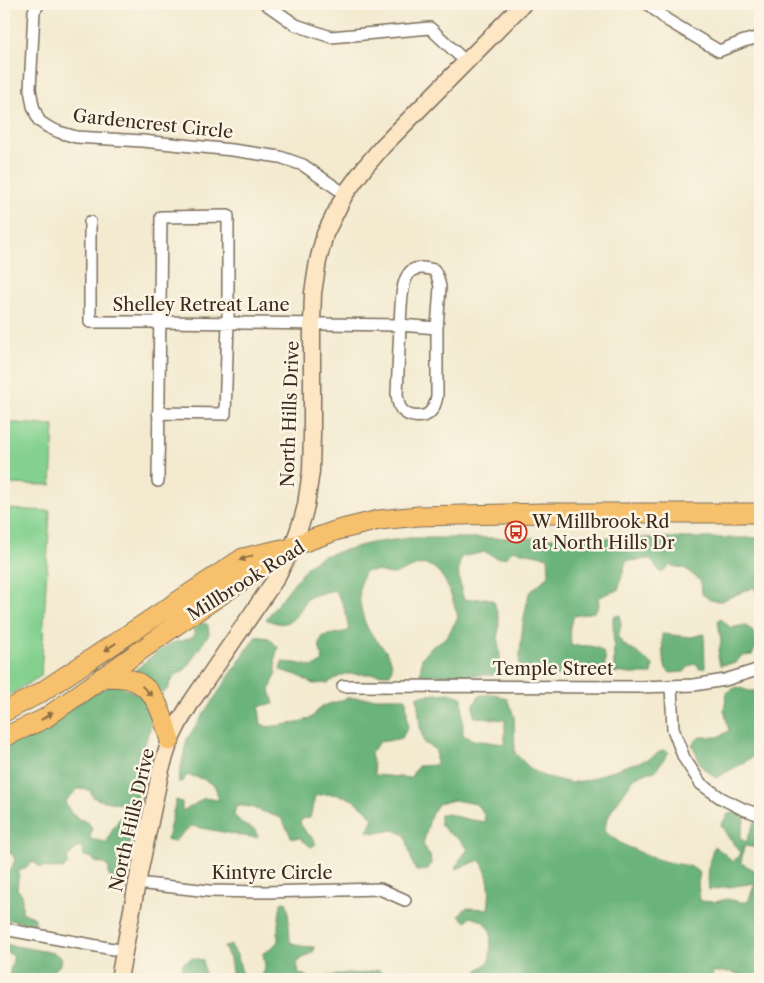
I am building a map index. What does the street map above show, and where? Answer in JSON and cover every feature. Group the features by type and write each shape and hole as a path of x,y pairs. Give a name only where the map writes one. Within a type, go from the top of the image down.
{"main road":[{"name":"North Hills Drive","path":"119,979 161,769 170,741 192,700 274,580 293,546 303,517 311,471 314,286 325,234 345,194 383,146 523,4"},
{"name":"Millbrook Road","path":"4,737 44,719 293,546 338,530 379,520 418,516 544,513 760,512"},
{"path":"4,712 40,693 243,558 293,546"},
{"path":"102,677 127,679 136,682 148,690 160,709 170,741"}],"street":[{"name":"Gardencrest Circle","path":"39,4 34,12 30,89 33,106 39,121 48,127 76,137 232,150 280,157 303,165 345,194"},
{"path":"266,4 296,24 331,37 430,28 466,62"},
{"path":"648,4 668,20 719,51 760,37"},
{"path":"158,413 225,414 228,323 228,216 161,217 159,322 158,413 158,481"},
{"name":"Shelley Retreat Lane","path":"90,222 90,322 400,325 437,328"},
{"path":"426,268 434,270 440,287 436,396 435,405 431,412 424,416 408,414 402,410 398,402 400,325 405,280 410,272 416,269 426,268"},
{"name":"Temple Street","path":"343,686 671,686 694,685 725,680 760,669"},
{"path":"671,686 673,729 684,758 701,784 743,810 760,815"},
{"name":"Kintyre Circle","path":"137,883 209,891 265,892 380,889 405,900"},
{"path":"4,929 124,951"}],"green space":[{"path":"4,422 54,426 51,485 4,484"},
{"path":"7,509 50,511 41,676 4,698 4,511"},
{"path":"409,538 760,538 760,601 754,587 721,601 710,600 702,594 701,582 686,569 669,565 661,573 650,559 626,561 618,590 598,598 599,606 594,612 574,616 570,626 571,646 591,646 600,649 605,657 604,670 593,675 524,676 519,663 523,623 529,593 549,575 548,557 512,550 507,557 497,558 485,552 461,557 459,579 464,600 486,598 494,601 499,620 498,642 501,670 496,675 420,675 422,658 430,648 447,637 458,617 446,582 435,568 428,565 419,565 392,574 365,571 362,578 359,593 363,617 369,631 389,656 392,668 390,674 345,674 328,683 313,684 297,675 280,670 282,662 313,667 323,661 319,644 323,636 349,631 343,604 334,590 307,598 296,616 286,623 266,619 308,565 323,556 371,543"},
{"path":"620,615 621,625 618,637 624,645 653,665 652,674 614,672 613,617"},
{"path":"720,618 731,628 745,625 753,632 757,645 752,655 741,656 736,663 720,665 718,656 721,641 718,621"},
{"path":"205,623 208,625 209,634 185,670 178,673 171,680 168,689 162,693 133,672 152,656 172,643 195,635 193,630 196,625"},
{"path":"662,634 691,637 704,634 705,668 699,668 696,663 684,672 670,673 666,669 663,658"},
{"path":"256,636 269,638 278,647 275,658 276,673 270,690 274,704 264,705 259,708 261,724 268,727 296,723 311,718 322,706 347,698 406,698 408,727 401,739 379,742 371,753 375,775 410,778 418,766 436,765 436,750 424,743 417,696 449,693 462,697 463,735 473,740 505,744 505,720 474,717 473,706 480,695 495,694 507,699 514,716 515,753 530,768 543,776 571,783 588,780 649,759 663,750 669,752 655,771 634,778 612,810 606,822 605,832 622,844 650,857 690,866 700,873 698,883 700,901 715,902 727,899 748,902 755,883 709,890 709,868 714,846 733,862 741,853 721,825 728,814 737,812 745,817 740,838 746,842 755,821 760,821 760,848 744,846 741,863 760,873 760,979 748,979 732,972 713,972 711,979 476,979 478,970 490,961 491,932 483,921 471,917 466,922 459,915 466,908 488,909 488,878 480,860 456,869 459,861 468,849 460,840 446,831 440,823 440,815 449,814 485,822 484,814 476,804 454,800 438,804 431,815 423,844 430,856 431,864 427,870 416,871 405,835 394,830 376,833 367,831 373,818 367,811 355,801 332,794 315,796 310,818 302,819 300,823 316,844 311,847 300,838 292,838 281,818 250,807 236,805 234,815 244,825 255,830 258,837 191,826 173,842 167,839 176,800 182,802 182,811 204,798 219,800 215,786 203,779 187,775 183,781 178,782 187,739"},
{"path":"760,682 760,753 716,778 702,767 692,744 700,737 718,737 729,731 724,709 727,692 737,687 749,691 758,691"},
{"path":"118,685 140,696 147,702 152,715 148,734 137,764 139,784 136,807 100,800 93,797 90,790 78,789 65,802 71,813 78,819 87,821 92,828 90,839 107,842 112,830 124,812 135,813 122,886 118,886 109,876 109,868 104,864 84,856 80,846 68,856 67,865 63,869 39,867 36,863 32,862 19,871 17,889 22,894 22,912 35,918 35,924 4,919 6,873 11,870 15,859 11,853 4,853 4,747 98,691"},
{"path":"286,901 290,942 301,946 314,947 314,951 297,963 299,973 313,979 233,979 230,959 224,947 231,945 238,957 242,973 252,977 262,976 265,967 263,953 271,949 278,941 281,903"},
{"path":"4,944 54,953 62,958 59,966 49,975 49,979 8,979 14,956 4,951"},
{"path":"192,958 203,960 205,977 207,979 181,979 183,963"},
{"path":"379,970 387,979 313,979 348,973 361,974"}],"place":[{"name":"W Millbrook Rd at North Hills Dr","path":"516,532"}]}
